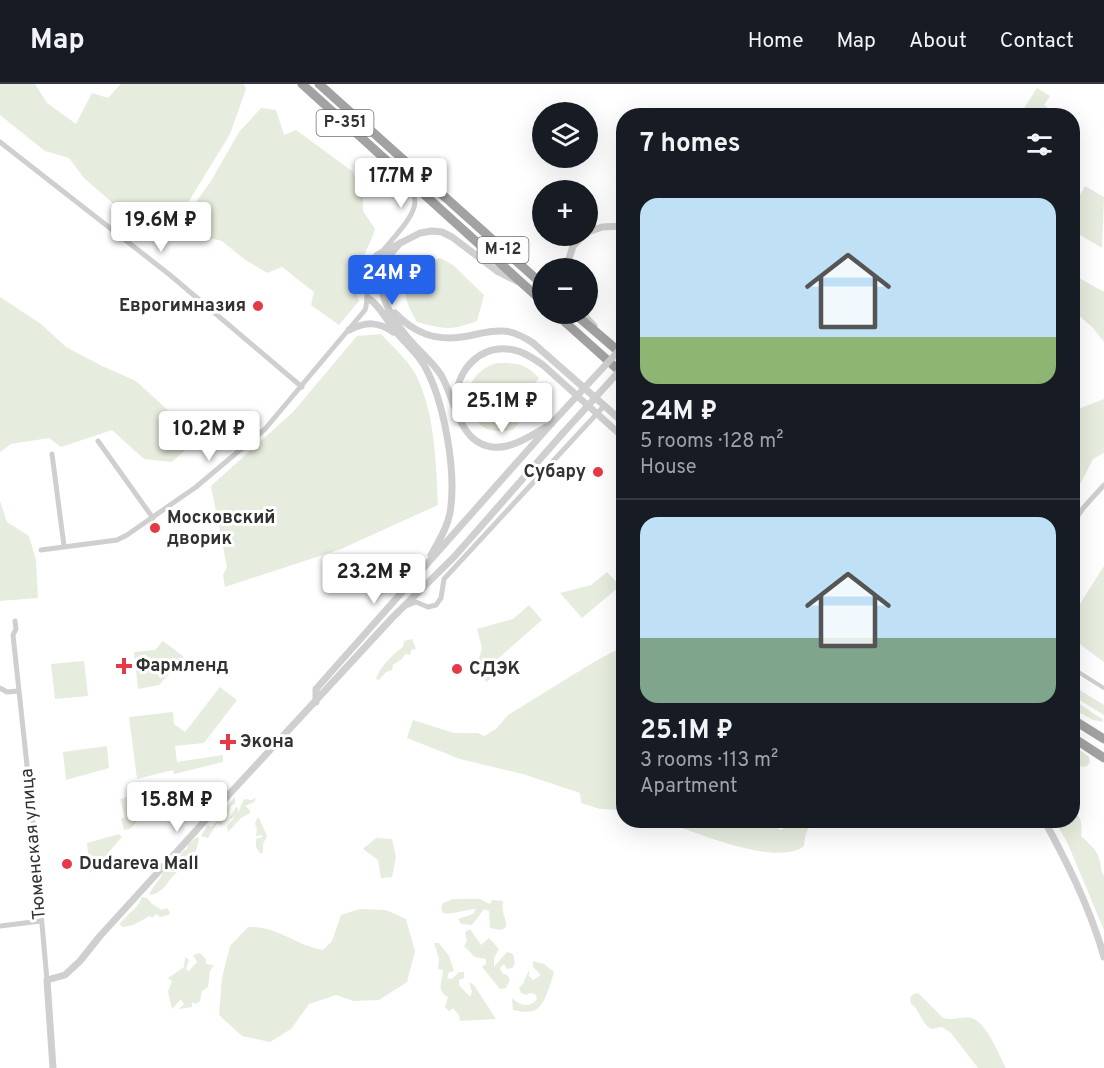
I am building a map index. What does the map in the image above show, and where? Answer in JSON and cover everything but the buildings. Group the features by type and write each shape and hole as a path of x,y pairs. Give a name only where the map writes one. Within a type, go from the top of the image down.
{"highway":[{"name":"Р-351","path":"303,84 522,283"},
{"name":"Р-351","path":"319,84 464,214"},
{"name":"М-12","path":"464,214 532,275"},
{"name":"М-12","path":"522,283 532,292"},
{"path":"567,324 616,368"},
{"path":"587,324 616,349"},
{"path":"1080,721 1104,734"},
{"path":"1080,722 1104,739"},
{"path":"1080,740 1104,753"},
{"path":"1080,741 1104,758"}],"street":[{"path":"0,142 196,296 302,387"},
{"path":"41,550 117,540 196,487 265,429 362,315 368,298 366,278 377,255 412,214 415,204 413,195 400,181 388,162"},
{"path":"598,228 616,226"},
{"path":"377,255 420,233 442,232 497,271 522,283"},
{"path":"400,243 384,264 381,273 383,296 401,328 440,374 457,408 461,424 468,434 478,443 490,446 516,444 552,423"},
{"path":"368,298 374,302 424,365 443,414 449,454 450,513 445,529 426,566"},
{"path":"388,304 405,323 428,336 442,339 504,331 519,334 533,343 616,416"},
{"path":"349,330 360,324 377,324 415,347"},
{"path":"591,324 600,335"},
{"path":"457,408 457,386 462,373 470,364 489,352 511,349 529,355 543,365 616,431"},
{"path":"316,702 316,689 464,520 616,354"},
{"path":"47,980 65,975 80,961 115,919 392,618 420,592 616,375"},
{"path":"405,606 414,602 420,602 428,607 436,605 441,598 444,579 604,406"},
{"path":"98,441 153,518"},
{"path":"52,454 64,546"},
{"path":"1080,513 1104,485"},
{"path":"420,592 418,598 420,602"},
{"name":"Тюменская улица","path":"15,621 16,629 13,635 32,812 53,1068"},
{"path":"1080,673 1104,688"},
{"path":"0,688 7,692 19,691"},
{"path":"1048,828 1070,868 1088,910 1104,957"},
{"path":"0,926 41,921"}],"shaded area":[{"path":"0,84 35,84 47,103 76,124 92,93 108,98 121,84 244,84 246,89 230,134 164,242 156,241 84,178 69,158 45,151 0,115"},
{"path":"1037,88 1050,96 1044,105 1048,108 1024,108"},
{"path":"261,108 276,110 284,135 296,130 352,171 363,189 363,211 375,229 354,283 359,301 339,325 311,305 314,292 282,267 267,273 244,259 222,241 195,235 194,205 211,181 239,132"},
{"path":"1085,186 1104,197 1102,248 1080,235 1080,195"},
{"path":"440,258 453,265 484,295 477,321 447,328 417,322 407,300 406,282 417,269"},
{"path":"1080,278 1104,292 1104,342 1080,316"},
{"path":"0,297 41,324 66,347 136,381 185,426 193,443 172,462 144,459 112,430 61,447 49,438 11,444 0,452"},
{"path":"381,334 410,365 428,407 434,440 438,505 341,549 225,587 223,575 227,567 211,486 293,412 357,336"},
{"path":"497,363 520,365 539,378 516,408 523,418 513,430 495,431 484,427 471,409 469,401 471,384 475,377 488,366"},
{"path":"1104,399 1104,453 1093,459 1080,484 1080,408"},
{"path":"0,501 7,522 29,536 36,560 38,598 0,601"},
{"path":"1104,566 1104,662 1080,644 1080,604"},
{"path":"607,572 616,582 616,589 582,618 560,593 591,585"},
{"path":"529,605 542,620 493,663 500,672 486,682 477,666 482,648 477,629 513,619"},
{"path":"412,639 416,649 411,650 410,655 405,654 393,665 392,670 386,672 379,680 376,679 387,661 403,647 404,641"},
{"path":"163,641 184,657 159,685 138,689 134,652 155,650"},
{"path":"616,650 616,810 600,809 581,803 580,793 523,774 460,759 407,738 413,720 454,733 478,733 484,736 496,729 508,715"},
{"path":"84,661 88,696 55,699 51,664"},
{"path":"220,687 237,700 204,743 175,746 177,762 223,755 223,762 174,774 173,770 137,779 129,717 173,712 174,724 185,732"},
{"path":"1080,690 1104,705 1104,715 1080,700"},
{"path":"1080,704 1104,722 1093,720 1080,713"},
{"path":"107,746 109,768 66,780 63,752"},
{"path":"1080,750 1089,757 1090,762 1087,766 1080,766"},
{"path":"169,786 130,829 124,830 121,819 125,817 120,799"},
{"path":"235,796 235,804 230,806 227,819 221,825 217,823 208,838 201,836 208,824 210,827 214,825 217,816 226,810"},
{"path":"256,797 254,802 245,806 250,813 241,818 228,832 227,826 235,817 229,819 236,807 238,813 244,799 252,800"},
{"path":"257,818 267,836 263,844 263,853 260,853 256,847 256,839 263,837 256,836"},
{"path":"1080,818 1081,836 1097,854 1104,876 1104,930 1059,828 1080,828"},
{"path":"683,828 778,828 781,830 809,828 804,846 791,852 775,853 755,850"},
{"path":"119,834 122,837 90,873 87,843"},
{"path":"197,837 199,838 196,851 183,859 181,864 183,866 175,865 173,869 177,872 159,892 149,895 163,872 172,866 177,858 179,859 188,844"},
{"path":"376,838 392,839 396,857 392,877 381,878 378,860 363,849"},
{"path":"142,897 147,898 162,910 167,908 169,915 160,917 156,914 152,918 150,916 133,925 123,927 119,924 138,905"},
{"path":"453,899 480,899 490,904 492,900 503,901 506,927 501,930 490,928 489,911 484,909 472,925 461,924 458,919 473,914 476,909 443,913 441,908 443,903"},
{"path":"360,909 386,910 406,919 415,951 407,982 379,1000 354,1001 336,995 309,1004 291,1029 270,1042 242,1036 219,1015 222,978 230,946 248,927 269,930 304,945 323,950 332,941 341,915"},
{"path":"470,929 481,945 489,938 499,949 494,958 494,967 507,952 513,954 515,964 512,968 507,969 504,964 500,968 502,973 510,979 506,988 500,989 482,967 486,964 486,959 475,957 464,946 467,941 465,932"},
{"path":"434,943 439,943 449,956 454,971 449,972 447,978 452,979 459,972 464,972 464,978 459,980 459,985 470,997 472,992 469,982 474,985 496,1019 460,1021 459,1015 453,1008 449,1011 445,1007 448,997 441,989 443,970 438,969 439,958"},
{"path":"200,953 206,959 206,964 214,965 210,971 208,987 202,991 200,1001 196,1004 192,1002 192,1007 179,1009 184,1004 181,999 172,1009 168,991 172,981 168,978 184,967 185,957 189,960 186,969 189,971 197,962 193,955"},
{"path":"533,961 544,964 554,972 546,994 537,1009 533,1011 513,1010 512,998 524,1005 531,1004 537,999 535,994 521,993 519,988 529,970 529,976 533,980 541,975 533,967"},
{"path":"918,993 943,1018 977,1020 992,1039 1006,1068 978,1068 951,1033 942,1027 931,1029 927,1026 911,1004 910,998 913,994"}],"place":[{"name":"Еврогимназия","path":"258,306"},
{"name":"Субару","path":"598,472"},
{"name":"Московский дворик","path":"155,528"},
{"name":"Фармленд","path":"124,666"},
{"name":"СДЭК","path":"457,669"},
{"name":"Экона","path":"228,742"},
{"name":"Dudareva Mall","path":"67,864"}]}
